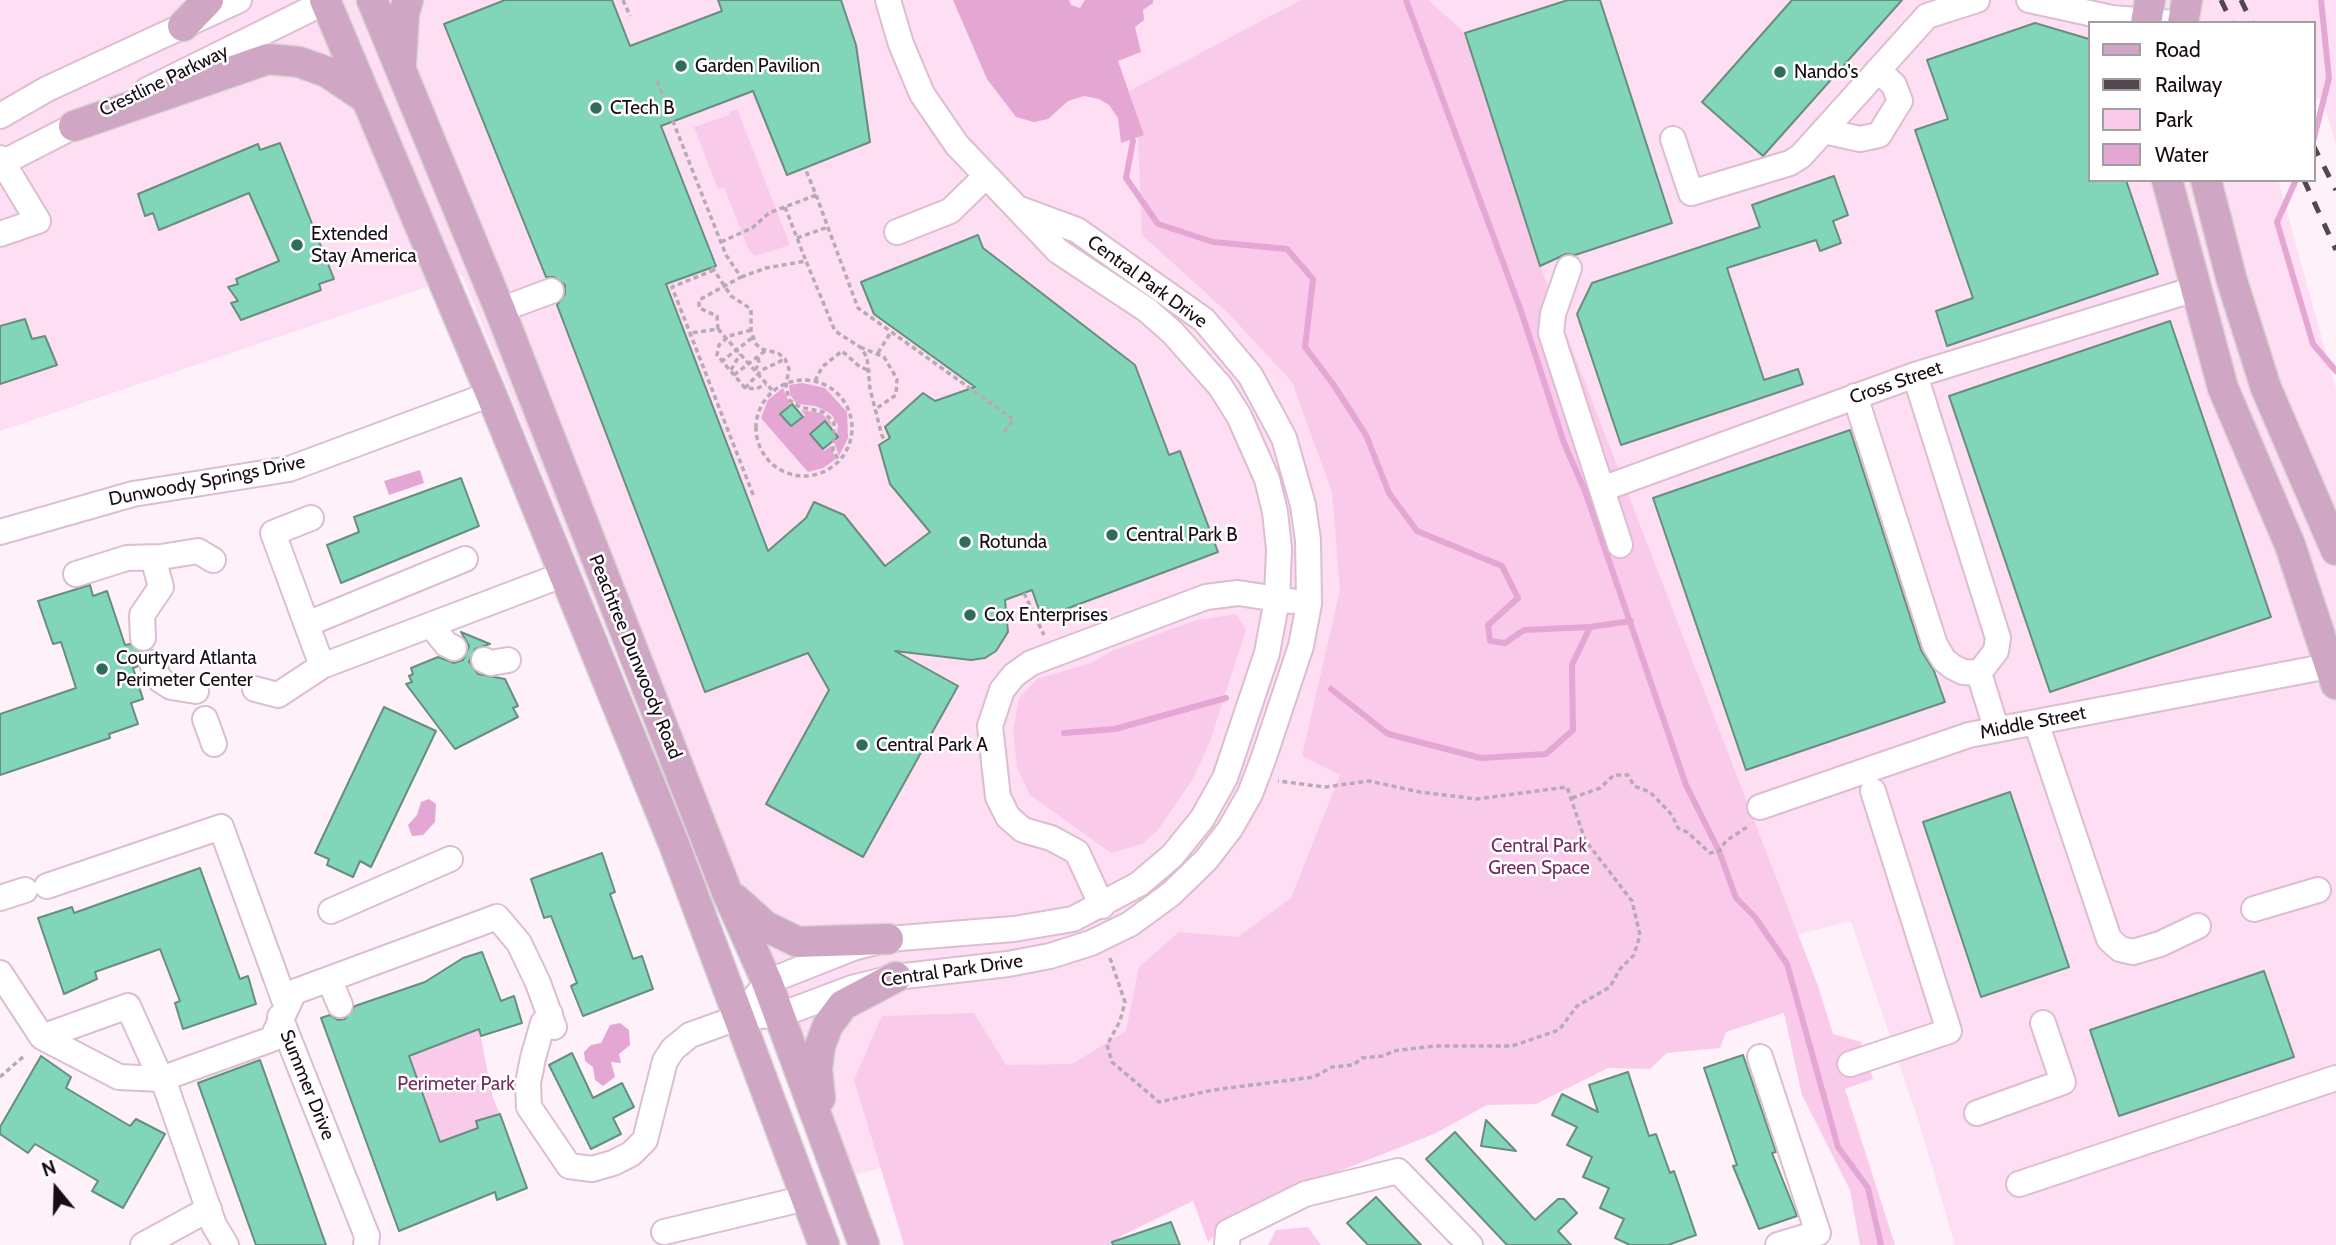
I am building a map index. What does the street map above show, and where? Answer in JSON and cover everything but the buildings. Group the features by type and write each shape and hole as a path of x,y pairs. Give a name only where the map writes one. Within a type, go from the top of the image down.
{"main road":[{"path":"183,26 208,0"},
{"name":"Peachtree Dunwoody Road","path":"327,0 565,574 740,1017 824,1245"},
{"name":"Peachtree Dunwoody Road","path":"372,0 500,310 727,892 767,982 864,1245"},
{"path":"401,70 404,13 408,0"},
{"path":"2183,21 2187,0"},
{"path":"74,126 268,59 299,62 327,72 367,99"},
{"path":"2168,182 2223,388 2290,545 2330,669"},
{"path":"2207,182 2232,281 2266,388 2336,550"},
{"path":"727,892 765,926 799,942 888,939"},
{"path":"822,1130 817,1069 820,1046 828,1025 843,1005 897,977"}],"street":[{"path":"0,117 47,89 239,0"},
{"name":"Crestline Parkway","path":"1,162 327,0"},
{"name":"Central Park Drive","path":"767,982 853,948 888,939 1014,929 1073,919 1102,906 1139,884 1172,856 1202,819 1224,778 1267,653 1277,599 1279,549 1267,479 1239,416 1220,386 1147,310 1058,251 985,177 937,120 922,94 901,44 888,0"},
{"path":"1673,139 1691,193 1790,163 1801,156 1927,16 1977,0"},
{"path":"2029,0 2112,18 2154,16"},
{"path":"1824,131 1860,139 1879,135 1900,100 1894,85 1878,71"},
{"path":"0,234 38,221 1,162"},
{"path":"897,232 950,211 985,177"},
{"name":"Central Park Drive","path":"740,1017 780,1015 852,988 897,977 1050,956 1091,943 1130,924 1171,894 1206,860 1230,829 1250,794 1301,646 1309,604 1308,540 1295,472 1284,438 1250,376 1204,320 1178,300 1077,230 1017,208"},
{"path":"1569,268 1553,314 1551,333 1620,545"},
{"name":"Cross Street","path":"1602,489 1915,375 2195,289"},
{"path":"500,310 551,291"},
{"path":"1855,396 1935,645 1944,660 1953,667 1963,672 1979,673 1990,663 1998,638 1915,375"},
{"name":"Dunwoody Springs Drive","path":"0,532 133,494 289,469 491,394"},
{"path":"311,517 273,533 322,666"},
{"path":"76,574 127,558 161,557 198,551 213,560"},
{"path":"143,638 142,615 161,587 155,565 161,557"},
{"path":"307,624 465,559"},
{"path":"255,689 278,695 322,666 565,574"},
{"path":"1102,906 1077,852 1051,838 1023,830 1008,817 998,797 990,726 1002,690 1014,675 1031,663 1206,597 1238,593 1309,604"},
{"path":"431,625 446,644 454,648"},
{"path":"152,663 160,680 171,687 196,691"},
{"name":"Middle Street","path":"1753,817 1996,728 2330,669"},
{"path":"1979,673 1996,728"},
{"path":"205,719 214,744"},
{"path":"2040,734 2109,939 2120,949 2133,952 2160,944 2198,926"},
{"path":"1850,1064 1948,1031 1873,791"},
{"name":"Summer Drive","path":"0,898 221,827 287,1005 367,1236 366,1245"},
{"path":"331,911 450,859"},
{"path":"2254,909 2318,890"},
{"path":"287,1005 329,979 497,917 519,943 554,1026 552,1047 546,1062 528,1083 529,1107 569,1166 592,1169 631,1154 645,1140 665,1061 673,1049 690,1035 740,1017 767,982"},
{"name":"Summer Drive","path":"0,973 42,1037 119,1077 162,1079 272,1039 287,1005"},
{"path":"329,979 340,1006"},
{"path":"42,1037 128,1006 162,1079 209,1209 226,1245"},
{"path":"1977,1113 2063,1082 2043,1023"},
{"path":"1760,1057 1818,1233 1778,1245"},
{"path":"2019,1184 2336,1079"},
{"path":"1227,1245 1228,1232 1305,1194 1398,1171 1471,1245"},
{"path":"664,1232 806,1198"},
{"path":"143,1245 209,1209"}],"path":[{"path":"623,0 630,16"},
{"path":"657,81 726,256 741,277"},
{"path":"805,168 858,308 1014,420 1004,432"},
{"path":"722,242 748,231 769,213 816,195"},
{"path":"785,206 835,331 860,347 878,353 889,365 898,385 896,395 877,408"},
{"path":"797,238 828,227"},
{"path":"772,391 718,329 717,316 702,311 698,305 699,300 726,288 741,277 766,268 806,261"},
{"path":"754,498 672,287 713,269 734,299 751,309 752,338 765,351 778,353 785,359 789,369 786,390 793,403 823,412 834,422 833,451 839,460"},
{"path":"690,333 718,329"},
{"path":"751,330 726,338 717,348 720,362 745,388 757,389 766,384"},
{"path":"878,353 891,332"},
{"path":"720,362 752,338"},
{"path":"860,347 867,357 871,371 870,389 882,436 886,441"},
{"path":"733,373 765,351"},
{"path":"815,381 822,367 842,351 860,367 871,371"},
{"path":"733,373 740,354"},
{"path":"745,388 756,372 758,356"},
{"path":"756,372 785,359"},
{"path":"802,379 815,381 834,389 845,401 851,417 852,434 839,460 824,471 794,475 768,460 755,433 756,418 772,391 802,379"},
{"path":"1024,593 1047,640"},
{"path":"1572,798 1600,788 1614,775 1628,775 1634,786 1650,792 1672,815 1678,828 1687,832 1710,853 1719,851 1726,841 1753,817"},
{"path":"1110,957 1125,1002 1120,1021 1107,1045 1112,1062 1159,1102 1213,1090 1314,1077 1332,1067 1353,1065 1362,1058 1384,1056 1393,1051 1434,1046 1512,1046 1559,1030 1577,1006 1610,987 1620,969 1634,955 1640,935 1632,901 1585,840 1567,787 1561,785 1517,796 1477,799 1420,792 1368,781 1325,787 1276,781"},
{"path":"0,1077 24,1056"}],"shaded area":[{"path":"0,0 2336,0 2336,144 2322,98 2315,100 2315,21 2088,21 2088,182 2279,182 2336,389 2336,1245 1955,1245 1919,1122 1851,921 829,1181 462,275 0,431"}],"green space":[{"name":"Central Park Green Space","path":"1301,0 1428,0 1465,33 1540,266 1818,986 1833,1034 1861,1042 1873,1079 1845,1089 1895,1245 1860,1245 1850,1190 1802,1095 1784,1013 1726,1032 1720,1048 1667,1053 1650,1069 1608,1068 1536,1104 1487,1105 1434,1134 1240,1210 1208,1242 1193,1201 1119,1237 1121,1245 904,1245 854,1080 882,1016 974,1013 1006,1065 1072,1064 1126,1031 1139,967 1179,932 1238,937 1291,898 1340,775 1302,756 1340,590 1332,492 1292,382 1229,314 1142,235 1138,137 1144,135 1129,91"},
{"path":"737,109 790,245 755,256 748,248 724,187 718,189 694,127 729,115 729,112"},
{"path":"1236,614 1246,630 1210,741 1194,777 1158,830 1142,844 1111,853 1030,795 1017,768 1013,731 1019,698 1037,679 1091,663 1112,651 1197,620"},
{"name":"Perimeter Park","path":"479,1029 493,1098 500,1114 476,1121 478,1128 440,1142 409,1056"},
{"path":"1308,1227 1321,1245 1268,1245 1276,1230"}],"water":[{"path":"953,0 1069,0 1071,5 1080,8 1085,0 1153,0 1153,3 1143,10 1144,20 1135,27 1141,52 1118,61 1144,135 1121,143 1118,118 1109,105 1099,99 1084,96 1068,101 1048,119 1034,122 1016,117 987,79"},
{"path":"802,383 825,388 847,412 848,438 839,456 835,445 838,425 831,414 816,406 797,404 790,395 789,385"},
{"path":"783,388 790,404 779,414 791,427 805,415 801,410 821,413 831,422 832,426 826,420 810,434 824,451 831,446 836,459 823,468 808,472 761,418 768,400"},
{"path":"420,470 424,483 389,495 384,481"},
{"path":"429,799 436,804 435,822 423,835 412,836 408,825 417,815 421,802"},
{"path":"620,1023 629,1030 630,1045 619,1054 621,1063 611,1062 615,1077 603,1086 595,1080 593,1067 585,1061 584,1052 591,1045 601,1043 610,1025"}],"waterway":[{"path":"1406,0 1521,311 1564,443 1585,491 1686,785 1719,851 1736,898 1755,917 1787,964 1838,1147 1868,1188 1881,1245"},
{"path":"2315,134 2329,78 2321,0"},
{"path":"1133,141 1126,178 1158,224 1213,242 1287,249 1313,279 1305,347 1366,435 1389,493 1417,531 1502,566 1518,598 1488,625 1490,641 1505,643 1524,630 1590,627"},
{"path":"2295,182 2277,222 2313,344 2336,371"},
{"path":"1331,689 1388,734 1481,758 1546,754 1573,730 1572,665 1590,627 1631,621"},
{"path":"1064,733 1115,729 1226,698"}],"railway":[{"path":"2221,0 2231,21"},
{"path":"2241,0 2251,21"},
{"path":"2315,149 2336,190"},
{"path":"2305,182 2336,250"}],"place":[{"name":"Garden Pavilion","path":"681,66"},
{"name":"Nando's","path":"1780,72"},
{"name":"CTech B","path":"596,108"},
{"name":"Extended Stay America","path":"297,245"},
{"name":"Central Park B","path":"1112,535"},
{"name":"Rotunda","path":"965,542"},
{"name":"Cox Enterprises","path":"970,615"},
{"name":"Courtyard Atlanta Perimeter Center","path":"102,669"},
{"name":"Central Park A","path":"862,745"}]}
